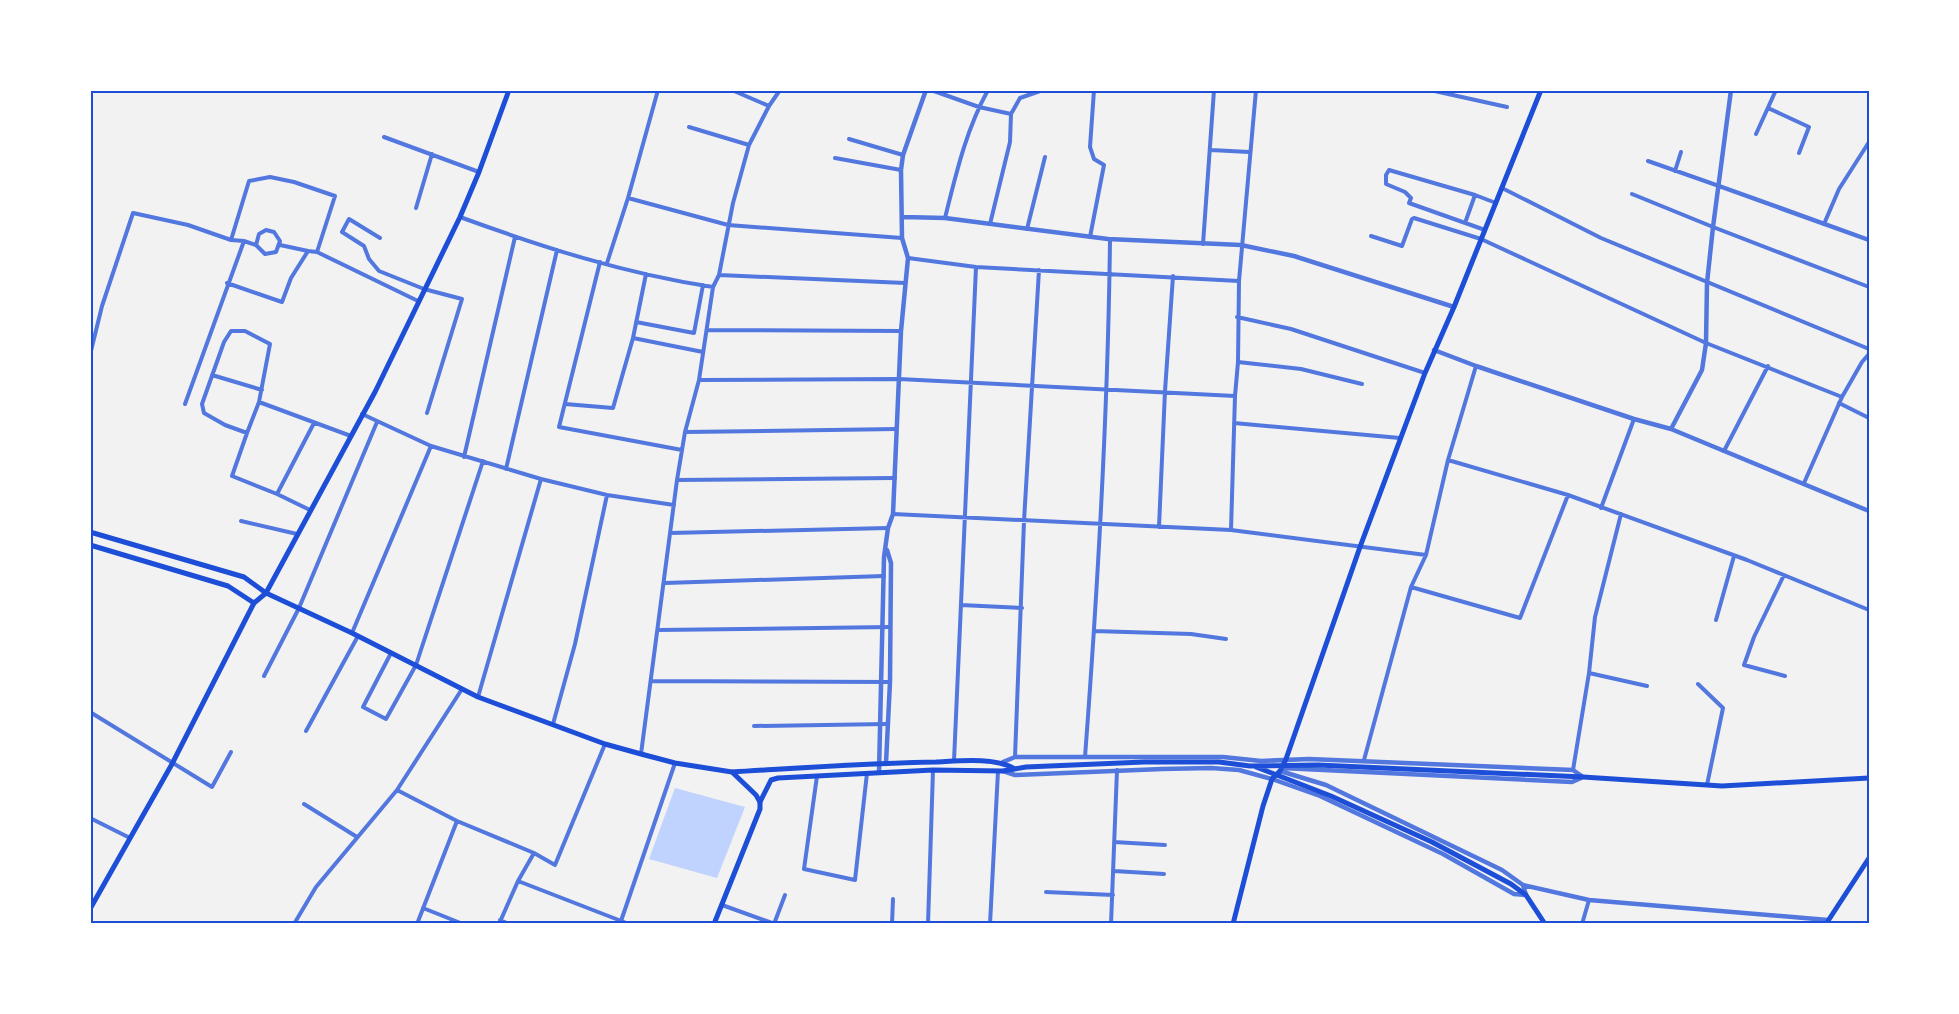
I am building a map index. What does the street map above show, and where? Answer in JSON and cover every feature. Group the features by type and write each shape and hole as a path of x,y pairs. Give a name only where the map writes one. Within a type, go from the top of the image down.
{"main road":[{"path":"90,909 172,764 254,603 266,594 375,392 460,217 509,90"},
{"path":"1233,924 1272,779 1281,770 1286,759 1400,438 1541,90"},
{"path":"90,532 244,577 266,594 355,634 478,697 605,744 675,763 732,772 954,761 1003,762 1013,768"},
{"path":"90,544 228,586 254,603"},
{"path":"714,924 758,818 759,802 771,780 778,778 933,770 1000,771 1026,767 1144,762 1219,762 1250,766 1318,765 1707,785 1868,778"},
{"path":"1250,766 1331,796 1432,843 1511,884 1526,896 1545,924"},
{"path":"732,772 752,791 759,802"},
{"path":"1827,922 1869,858"}],"street":[{"path":"607,263 658,90"},
{"path":"641,754 677,480 685,432 699,380 713,287 719,275 728,225 749,145 780,90"},
{"path":"884,724 882,627 884,576 888,528 893,514 901,331 908,258 902,238 901,170 903,155 929,90 979,107 1011,114"},
{"path":"945,218 959,162 979,107 988,90"},
{"path":"990,224 1010,142 1011,114 1020,98 1043,90"},
{"path":"1089,237 1104,165 1094,159 1090,147 1094,90"},
{"path":"1203,244 1214,90"},
{"path":"1231,530 1241,245 1256,90"},
{"path":"1430,90 1507,107"},
{"path":"1671,429 1702,370 1706,343 1707,283 1731,90"},
{"path":"1756,134 1776,90"},
{"path":"734,91 769,106"},
{"path":"1768,108 1809,127 1799,153"},
{"path":"689,127 749,145"},
{"path":"384,137 479,172"},
{"path":"849,139 903,155"},
{"path":"1824,224 1839,189 1869,142"},
{"path":"1211,150 1249,152"},
{"path":"1675,171 1681,152"},
{"path":"416,208 432,154"},
{"path":"1027,230 1045,157"},
{"path":"835,158 901,170"},
{"path":"1648,161 1869,240"},
{"path":"1485,230 1409,203 1411,198 1407,194 1386,184 1386,174 1389,170 1496,203"},
{"path":"231,240 249,181 270,177 335,196 317,252"},
{"path":"1502,188 1601,238 1869,349"},
{"path":"1632,194 1869,287"},
{"path":"1465,223 1475,195"},
{"path":"628,198 728,225 902,238"},
{"path":"90,355 102,306 134,213 188,225 231,240 244,241 256,245 261,252 269,254 276,252 280,245 277,234 266,230 259,234 256,245"},
{"path":"460,217 515,237 600,262 713,287"},
{"path":"903,217 945,218 1110,239 1241,245 1294,256 1454,307"},
{"path":"1371,236 1402,246 1414,218 1481,239 1706,343 1842,397"},
{"path":"380,238 349,219 342,232 364,246 369,260 379,271 424,289 462,298 427,413"},
{"path":"464,457 515,237"},
{"path":"1085,757 1107,389 1110,239"},
{"path":"185,404 244,241"},
{"path":"280,245 317,252 418,301"},
{"path":"506,469 557,250"},
{"path":"227,283 282,302 291,278 308,251"},
{"path":"908,258 976,267 1239,281"},
{"path":"600,262 559,427 682,450"},
{"path":"954,761 976,267"},
{"path":"1015,757 1024,521 1039,270"},
{"path":"565,404 614,408 633,338 646,274"},
{"path":"719,275 905,283"},
{"path":"1159,527 1173,276"},
{"path":"636,322 694,333 703,285"},
{"path":"1237,317 1291,329 1425,373"},
{"path":"706,330 901,331"},
{"path":"247,433 225,425 204,413 202,404 224,342 231,331 245,332 270,344 259,402 232,476 310,510"},
{"path":"633,338 703,352"},
{"path":"1434,350 1634,419 1671,429 1869,511"},
{"path":"1804,483 1842,397 1869,354"},
{"path":"1238,362 1301,369 1362,384"},
{"path":"1364,760 1411,587 1426,555 1448,460 1476,366"},
{"path":"1724,451 1768,366"},
{"path":"212,375 262,390"},
{"path":"699,380 899,379 1235,396"},
{"path":"259,402 351,437"},
{"path":"1839,403 1869,418"},
{"path":"362,414 431,446 541,480 607,495 674,505"},
{"path":"1601,508 1634,419"},
{"path":"264,676 298,608 377,422"},
{"path":"277,494 314,423"},
{"path":"1234,423 1400,438"},
{"path":"685,432 897,429"},
{"path":"306,731 355,634 431,446"},
{"path":"1448,460 1568,495 1784,575 1869,610"},
{"path":"391,653 363,707 386,719 416,664 483,461"},
{"path":"677,480 895,478"},
{"path":"478,697 541,480"},
{"path":"553,723 575,644 607,495"},
{"path":"1411,587 1520,618 1568,495"},
{"path":"893,514 1231,530 1426,555"},
{"path":"1574,770 1595,617 1621,514"},
{"path":"241,521 297,534"},
{"path":"670,533 888,528"},
{"path":"879,772 882,763 884,724 890,682 891,563 887,550"},
{"path":"1716,620 1734,556"},
{"path":"1784,575 1754,637 1744,665 1785,676"},
{"path":"665,583 884,576"},
{"path":"961,605 1022,608"},
{"path":"658,630 890,627"},
{"path":"1094,632 1191,634 1226,639"},
{"path":"1589,673 1647,686"},
{"path":"652,681 890,682"},
{"path":"1698,684 1723,708 1707,785"},
{"path":"294,924 316,887 398,790 462,689"},
{"path":"90,712 212,787 231,752"},
{"path":"754,726 884,724"},
{"path":"398,790 457,821 534,853 555,865 605,744"},
{"path":"1003,762 1015,757 1155,756 1223,757 1261,761 1364,760 1574,770 1583,777 1572,782 1305,769 1281,770"},
{"path":"1303,777 1309,759"},
{"path":"621,921 675,763"},
{"path":"990,924 1000,771 1015,775 1117,770 1211,768 1239,770 1320,796 1443,854 1514,894 1526,896 1523,885"},
{"path":"928,924 933,770"},
{"path":"1111,924 1117,770"},
{"path":"1281,770 1326,785 1502,870 1523,885 1589,900 1783,916 1827,922"},
{"path":"817,775 804,869 855,880 867,773"},
{"path":"1320,796 1326,785"},
{"path":"304,804 357,837"},
{"path":"90,818 130,838"},
{"path":"417,924 457,821"},
{"path":"1114,842 1165,845"},
{"path":"509,924 500,922 518,881 534,853"},
{"path":"1114,871 1164,874"},
{"path":"518,881 629,924"},
{"path":"1046,892 1113,895"},
{"path":"722,905 775,924 785,895"},
{"path":"892,924 893,899"},
{"path":"1582,924 1589,900"},
{"path":"423,908 463,924"},
{"path":"1783,916 1784,924"}],"water":[{"path":"675,788 745,807 717,878 649,859"}]}
